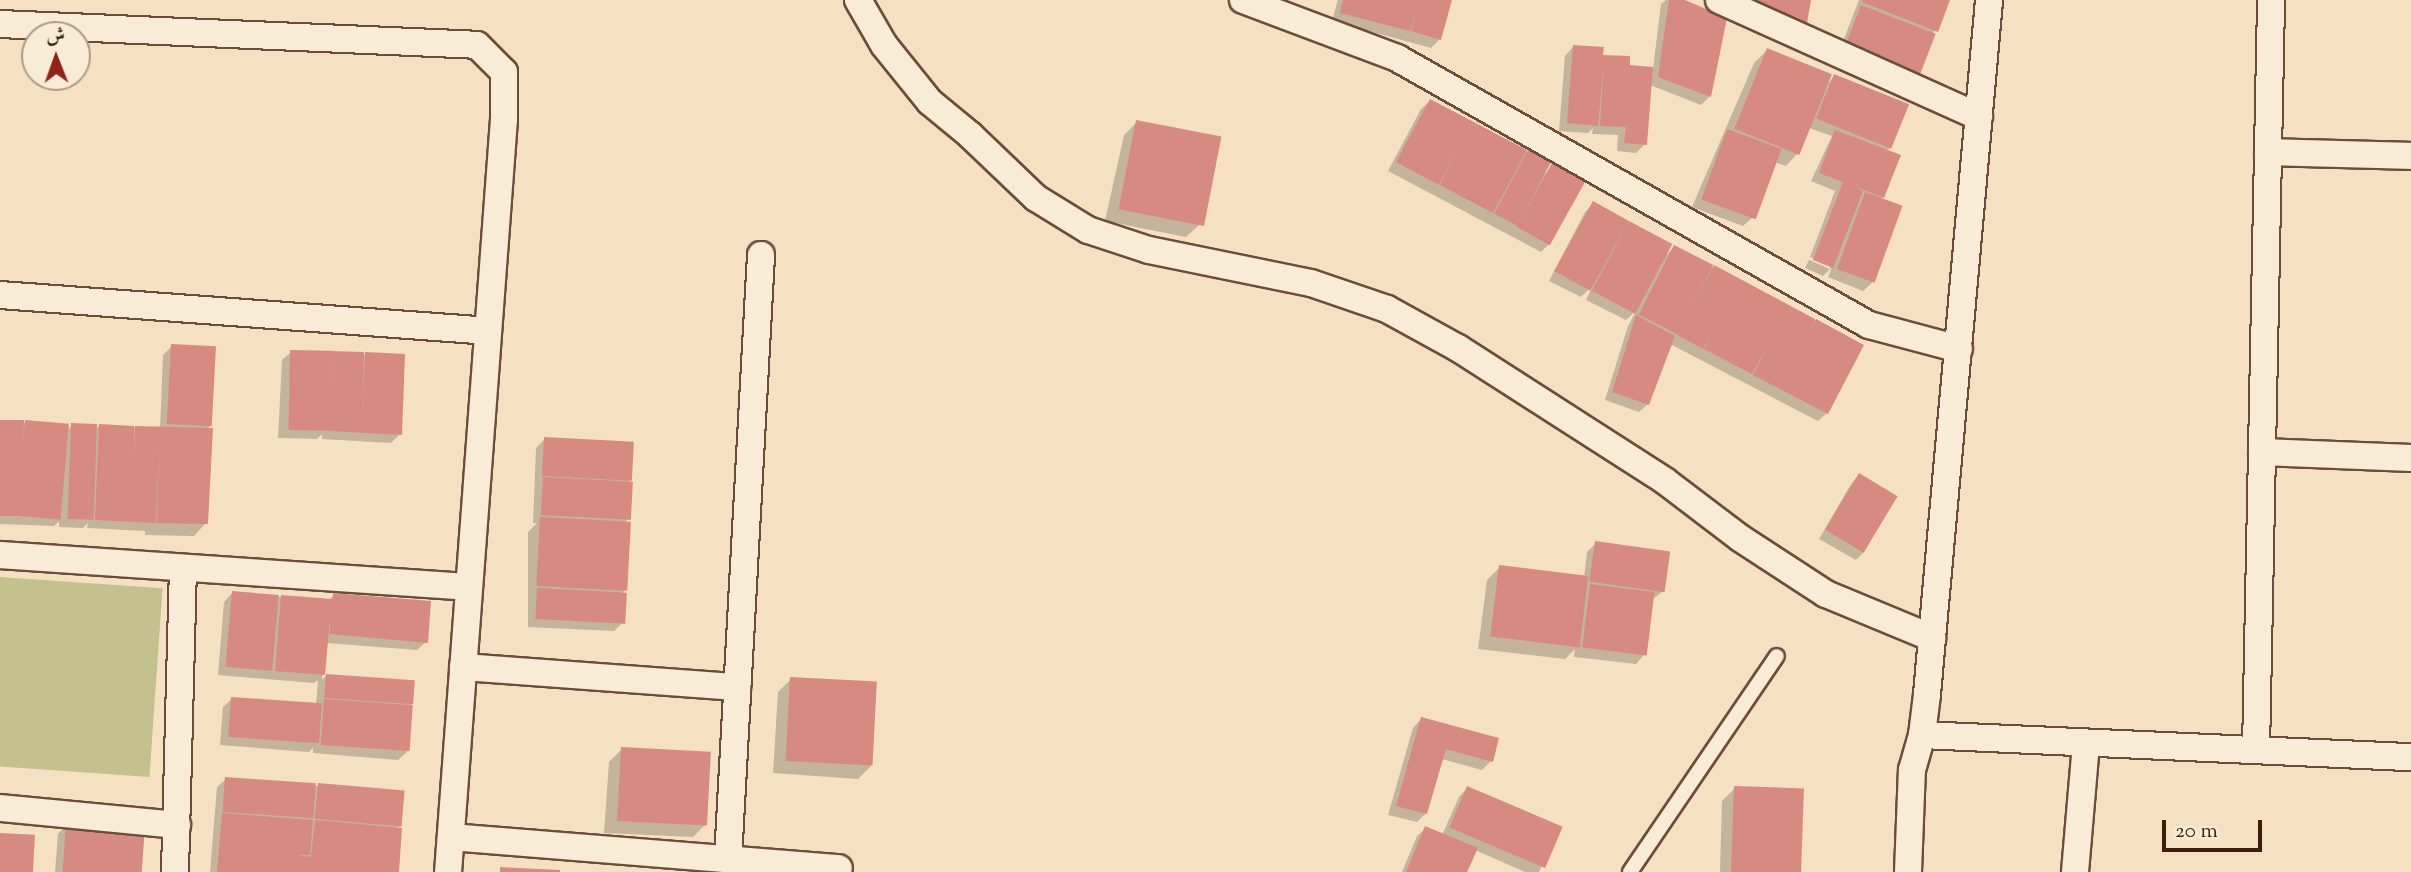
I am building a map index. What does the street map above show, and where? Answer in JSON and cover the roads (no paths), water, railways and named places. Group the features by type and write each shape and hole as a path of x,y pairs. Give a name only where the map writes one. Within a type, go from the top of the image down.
{"street":[{"path":"858,0 884,45 930,102 1036,198 1088,230 1149,250 1311,283 1387,309 1458,348 1665,481 1740,538 1826,594 1932,638"},
{"path":"1242,0 1397,58 1869,325 1959,349"},
{"path":"1719,0 1979,117"},
{"path":"1908,872 1912,770 1922,736 1932,638 1989,0"},
{"path":"2256,750 2271,0"},
{"path":"0,24 477,45 504,72 504,119 449,872"},
{"path":"2268,152 2411,156"},
{"path":"728,859 761,255"},
{"path":"0,295 487,331"},
{"path":"2262,452 2411,458"},
{"path":"0,555 469,587"},
{"path":"175,872 183,568"},
{"path":"463,667 737,687"},
{"path":"1922,736 2411,757"},
{"path":"2075,872 2086,743"},
{"path":"0,808 177,825"},
{"path":"451,837 839,868"}],"lane":[{"path":"1630,872 1777,656"}]}
